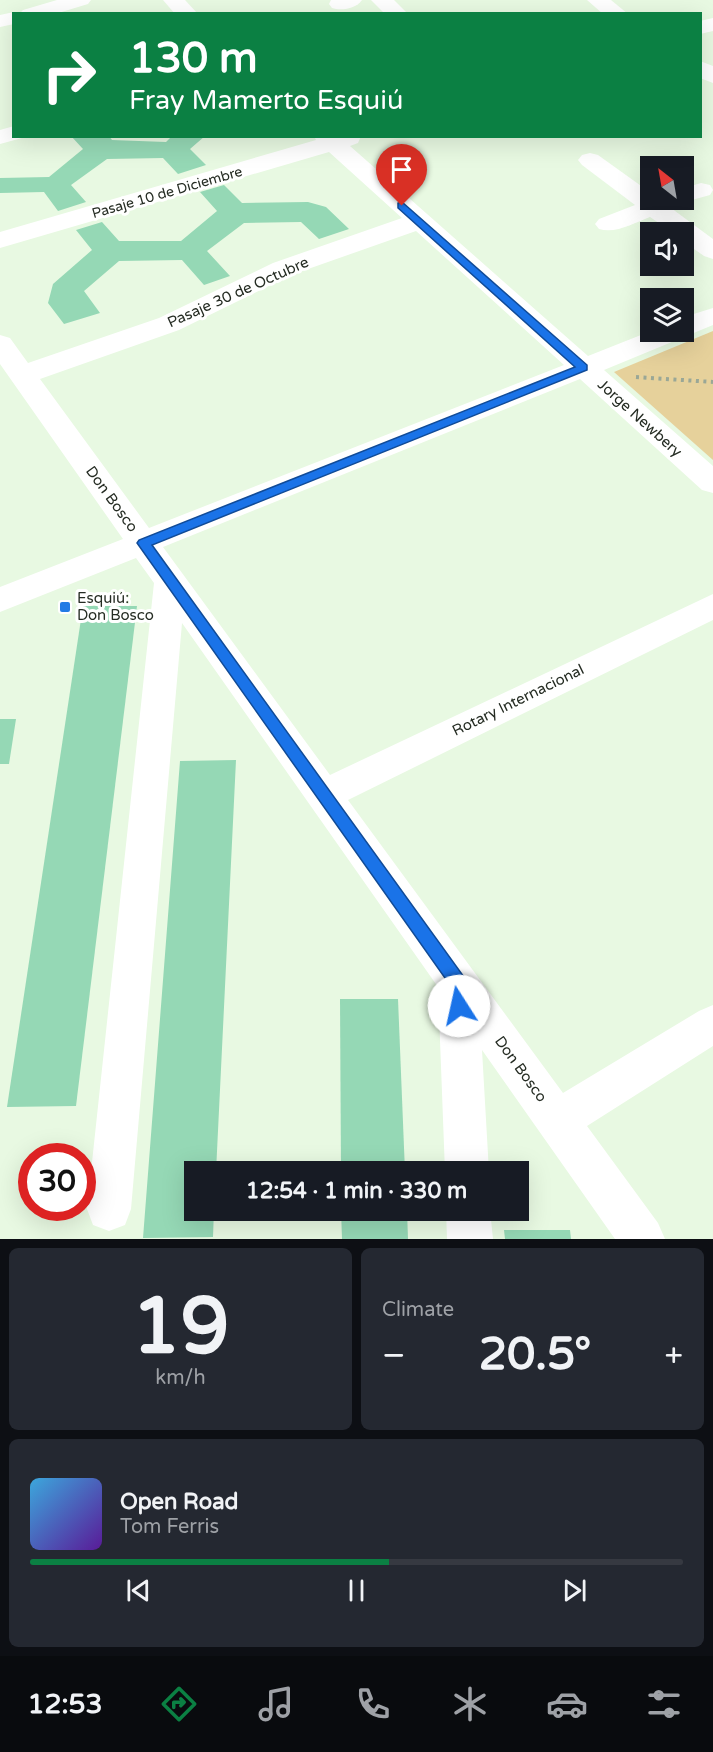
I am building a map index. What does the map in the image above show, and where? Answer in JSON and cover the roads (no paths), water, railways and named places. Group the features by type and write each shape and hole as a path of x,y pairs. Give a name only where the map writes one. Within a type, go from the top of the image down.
{"street":[{"path":"37,12 81,0"},
{"path":"173,0 186,12"},
{"path":"381,0 396,12"},
{"path":"597,0 615,12"},
{"name":"Jorge Newbery","path":"338,139 419,221 713,483"},
{"name":"Pasaje 10 de Diciembre","path":"0,240 338,139"},
{"path":"590,160 640,189"},
{"path":"608,224 645,210"},
{"path":"670,210 713,251"},
{"name":"Pasaje 30 de Octubre","path":"22,375 191,315 282,269 419,221"},
{"path":"694,323 713,316"},
{"path":"0,600 648,342"},
{"name":"Don Bosco","path":"0,344 642,1239"},
{"path":"109,1209 170,580"},
{"name":"Rotary Internacional","path":"324,795 713,606"},
{"path":"458,982 466,1161"},
{"path":"557,1120 713,1024"},
{"path":"469,1221 470,1239"}],"place":[{"name":"Esquiú: Don Bosco","path":"65,607"}]}
